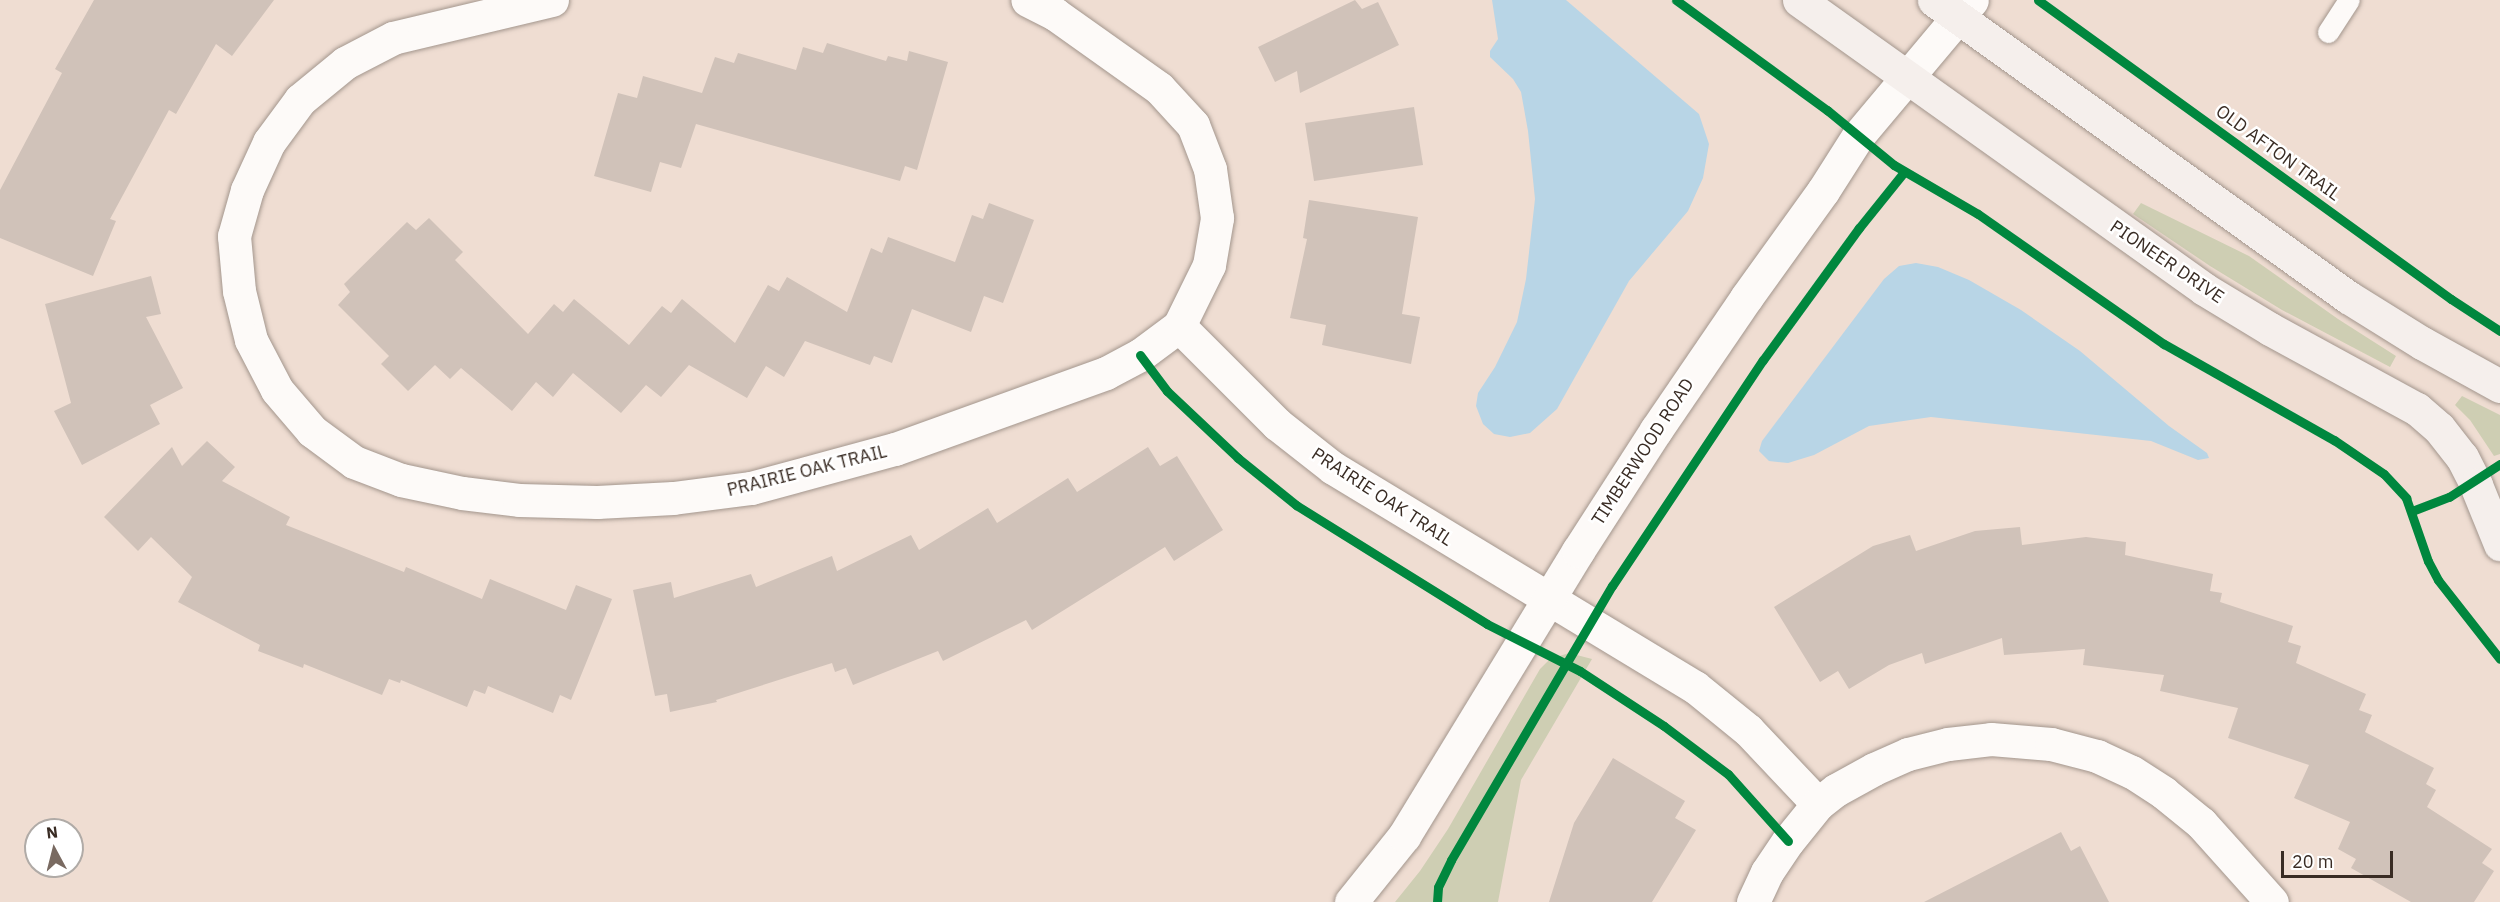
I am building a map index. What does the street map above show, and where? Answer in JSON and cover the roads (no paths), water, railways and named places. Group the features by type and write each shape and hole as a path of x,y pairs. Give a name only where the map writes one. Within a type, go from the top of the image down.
{"street":[{"name":"PRAIRIE OAK TRAIL","path":"552,0 393,39 345,63 300,100 269,142 247,190 234,236 239,291 251,339 277,390 312,431 354,462 401,480 462,493 519,500 597,502 673,498 751,488 895,449 1106,373 1140,355 1179,326 1209,265 1217,218 1210,169 1193,125 1159,88 1055,14 1027,0"},
{"name":"PIONEER DRIVE","path":"1799,0 2204,289 2280,335 2417,409 2439,428 2462,457 2476,484 2500,544"},
{"name":"TIMBERWOOD ROAD","path":"1351,902 1404,836 1548,600 1656,430 1746,298 1823,191 1858,136 1907,77 1955,6"},
{"path":"1955,6 2348,297 2422,344 2500,386"},
{"name":"PRAIRIE OAK TRAIL","path":"1179,326 1277,424 1333,468 1719,703 1748,730 1818,804"},
{"path":"1753,902 1774,861 1818,804 1874,769 1927,749 1991,739 2052,744 2114,763 2164,793 2216,838 2272,902"}],"lane":[{"path":"2328,32 2349,0"}],"water":[{"path":"1492,0 1566,0 1699,114 1709,144 1703,178 1688,211 1629,281 1557,409 1530,433 1510,437 1494,434 1483,424 1476,406 1478,393 1495,367 1517,322 1526,279 1535,199 1528,131 1521,92 1513,79 1490,57 1490,51 1498,39"},
{"path":"1916,263 1938,267 1969,280 2021,310 2080,351 2169,426 2207,453 2209,458 2198,460 2151,441 1931,417 1869,426 1814,455 1788,463 1769,461 1759,451 1762,441 1884,279 1899,266"}]}
